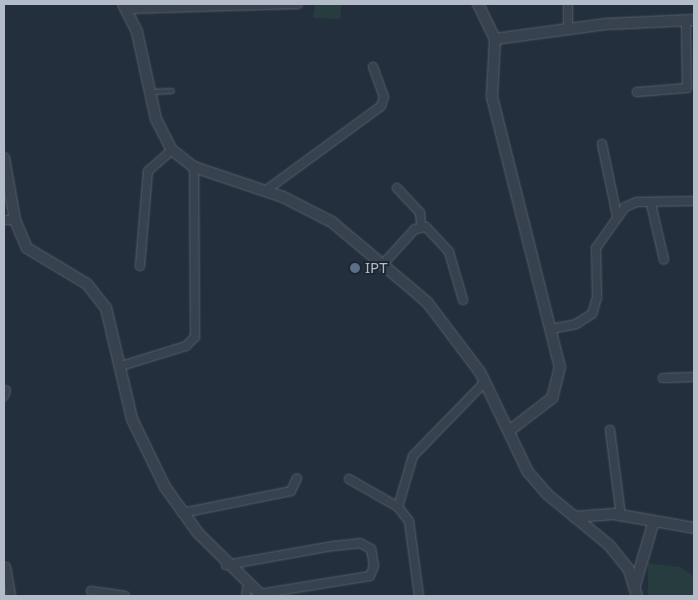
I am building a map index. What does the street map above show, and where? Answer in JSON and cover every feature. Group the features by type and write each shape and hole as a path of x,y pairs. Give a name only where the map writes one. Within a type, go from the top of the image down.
{"street":[{"path":"298,4 125,6 156,119 172,150 194,167 265,191 332,222 383,264 449,325 485,382 528,472 574,518 610,544 635,585 637,596"},
{"path":"478,4 495,39 492,97 560,368 555,393 544,407 509,431"},
{"path":"568,4 568,28"},
{"path":"495,39 568,28 690,21 687,88 637,92"},
{"path":"265,191 381,106 384,97 373,67"},
{"path":"602,144 617,216"},
{"path":"140,266 148,171 172,150"},
{"path":"4,158 16,220 33,254 79,278 98,294 112,321 138,437 182,513 247,591 260,595 370,576 374,566 371,549 360,543 226,565"},
{"path":"121,366 186,346 195,337 194,167"},
{"path":"383,264 421,225 420,213 397,188"},
{"path":"551,329 576,324 592,314 597,298 596,248 617,216 631,203 651,204 694,201"},
{"path":"651,204 664,260"},
{"path":"4,220 16,220"},
{"path":"421,225 432,230 449,252 463,300"},
{"path":"663,378 694,377"},
{"path":"398,507 414,456 485,382"},
{"path":"610,430 621,516"},
{"path":"182,513 291,491 297,478"},
{"path":"349,479 398,507 414,536 420,596"},
{"path":"574,518 621,516 653,524 694,528"},
{"path":"635,585 653,524"},
{"path":"6,567 11,596"},
{"path":"91,591 125,596"}],"lane":[{"path":"150,92 172,92"}],"green space":[{"path":"315,4 342,4 340,19 313,18"},
{"path":"648,563 680,567 694,576 694,596 648,596"}],"place":[{"name":"IPT","path":"355,268"}]}
